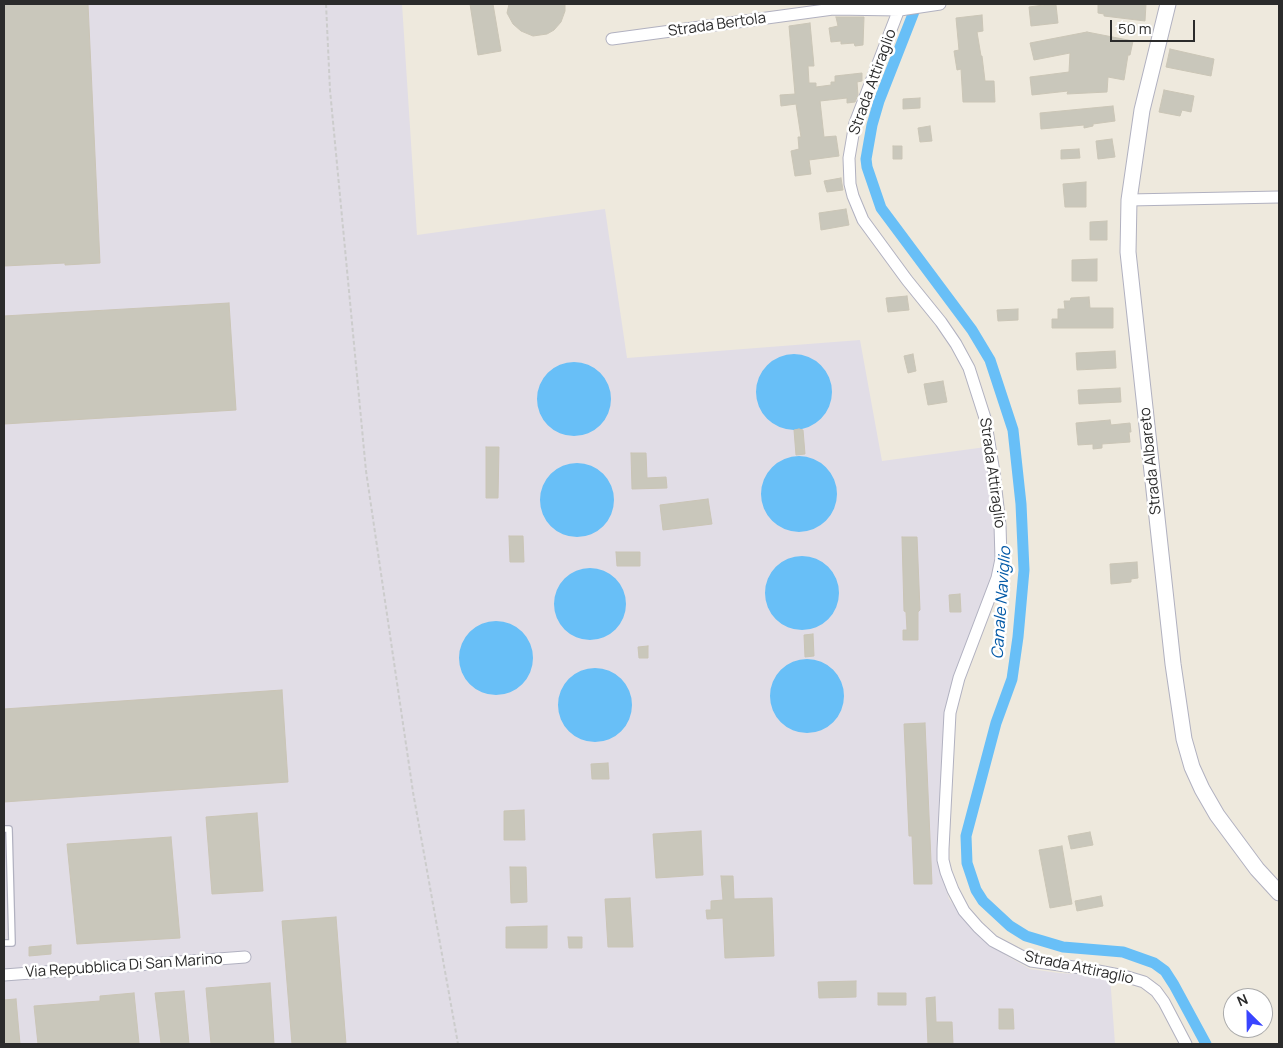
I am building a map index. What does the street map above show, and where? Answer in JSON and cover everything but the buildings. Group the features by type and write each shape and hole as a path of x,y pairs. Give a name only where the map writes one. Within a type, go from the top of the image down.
{"street":[{"name":"Strada Bertola","path":"612,39 833,9 940,4"},
{"name":"Strada Albareto","path":"1168,4 1142,110 1129,200 1128,252 1172,658 1184,739 1196,774 1217,815 1257,869 1279,893"},
{"name":"Strada Attiraglio","path":"900,7 856,123 849,158 850,184 863,220 941,322 969,368 985,418 1000,525 1001,559 997,578 959,678 950,713 943,849 946,872 964,911 994,941 1031,961 1088,969 1144,982 1156,991 1164,1002 1186,1044"},
{"path":"1129,200 1279,197"},
{"name":"Via Repubblica Di San Marino","path":"4,975 245,957"}],"lane":[{"path":"4,829 9,829 12,943 4,943"}],"path":[{"path":"326,4 330,90 366,471 413,792 458,1044"}],"shaded area":[{"path":"4,4 402,4 417,235 605,209 627,358 860,340 882,461 986,447 994,501 997,554 994,576 953,681 938,860 949,899 973,930 1007,956 1030,969 1110,976 1115,1044 4,1044"}],"water":[{"path":"794,354 808,357 821,365 829,378 832,392 829,406 821,419 808,427 794,430 780,427 767,419 759,406 756,392 759,378 767,365 780,357"},
{"path":"574,362 588,365 600,373 608,385 611,399 608,413 600,425 588,433 574,436 560,433 548,425 540,413 537,399 540,385 548,373 560,365"},
{"path":"799,456 813,459 826,467 834,480 837,494 834,508 826,521 813,529 799,532 785,529 772,521 764,508 761,494 764,480 772,467 785,459"},
{"path":"577,463 591,466 603,474 611,486 614,500 611,514 603,526 591,534 577,537 563,534 551,526 543,514 540,500 543,486 551,474 563,466"},
{"path":"795,556 809,556 823,562 833,572 839,586 837,607 823,624 809,630 795,630 781,624 771,614 765,600 765,586 771,572 781,562"},
{"path":"597,568 616,578 624,590 626,604 624,618 616,630 604,638 583,640 564,630 556,618 554,597 564,578 576,570"},
{"path":"489,621 503,621 517,627 527,637 533,651 533,665 527,679 517,689 503,695 489,695 475,689 465,679 459,665 459,651 465,637 475,627"},
{"path":"800,659 814,659 828,665 838,675 844,689 842,710 828,727 814,733 800,733 786,727 776,717 770,703 770,689 776,675 786,665"},
{"path":"595,668 609,671 621,679 629,691 632,705 629,719 621,731 609,739 595,742 581,739 569,731 561,719 558,705 561,691 569,679 581,671"}],"waterway":[{"name":"Canale Naviglio","path":"917,4 879,101 872,125 866,159 867,167 881,208 972,330 990,360 1013,430 1021,504 1024,570 1012,679 996,723 966,836 967,863 976,890 983,901 1010,926 1026,936 1063,947 1123,952 1154,963 1165,971 1206,1044"}]}
